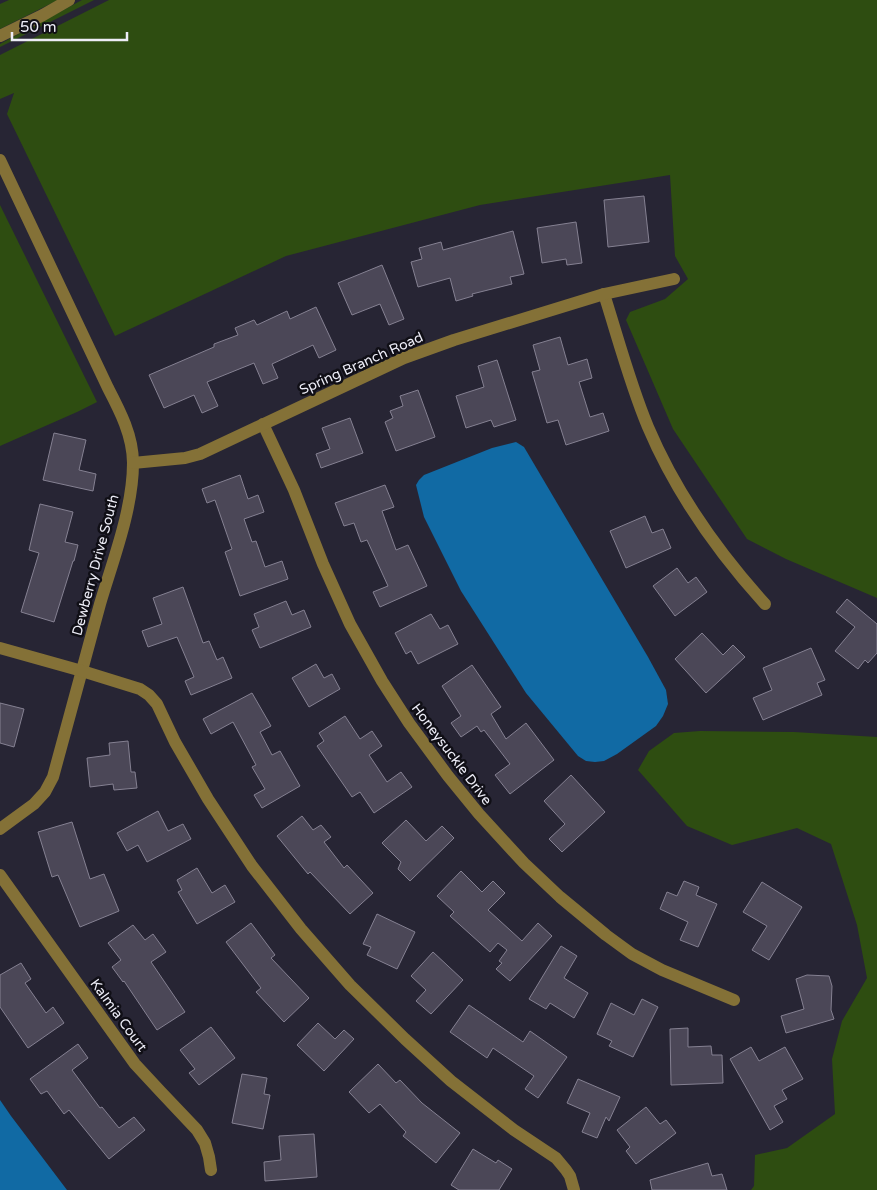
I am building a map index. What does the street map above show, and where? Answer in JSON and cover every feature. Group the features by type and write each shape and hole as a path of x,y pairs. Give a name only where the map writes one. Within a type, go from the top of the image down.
{"street":[{"path":"0,36 69,0"},
{"name":"Dewberry Drive South","path":"0,160 118,408 127,429 133,463 131,489 125,519 53,777 45,792 34,804 0,829"},
{"name":"Spring Branch Road","path":"133,463 185,458 200,454 404,358 454,340 604,294 674,279"},
{"path":"604,294 633,389 648,427 666,464 686,501 714,544 765,604"},
{"name":"Honeysuckle Drive","path":"264,424 294,490 322,564 350,624 382,682 409,723 479,814 524,863 560,897 632,954 662,970 734,1000"},
{"path":"0,648 140,689 149,695 157,704 175,742 208,799 252,866 313,943 350,985 451,1081 514,1130 556,1158 570,1176 574,1190"},
{"name":"Kalmia Court","path":"0,875 136,1064 197,1130 205,1143 211,1170"}],"green space":[{"path":"9,0 58,0 0,29 0,4"},
{"path":"82,0 94,0 0,47 0,44"},
{"path":"109,0 877,0 877,598 786,559 747,539 673,429 626,320 630,312 665,299 688,279 675,256 670,175 480,205 286,256 115,336 7,114 14,93 0,99 0,55"},
{"path":"0,205 97,402 0,446"},
{"path":"700,731 794,732 877,737 877,1190 751,1190 754,1186 755,1155 787,1148 835,1114 832,1059 842,1021 867,978 857,925 831,844 797,828 732,845 687,826 638,770 649,751 674,733"}],"water":[{"path":"516,442 524,447 666,690 668,704 656,726 604,761 586,761 578,756 526,693 461,591 424,517 416,485 424,475 492,448"},
{"path":"0,1100 11,1116 67,1190 0,1190"}],"building":[{"path":"644,196 649,242 608,247 604,200"},
{"path":"576,222 582,263 567,265 566,259 542,263 537,228"},
{"path":"513,231 524,274 510,277 512,284 472,294 473,296 456,301 450,278 418,287 411,262 422,259 419,248 441,242 443,250"},
{"path":"382,265 404,319 389,325 380,304 352,315 338,283"},
{"path":"316,307 336,350 319,358 313,345 272,364 278,378 263,384 254,363 207,382 218,406 202,413 194,395 164,408 149,375 214,347 214,344 238,335 235,328 254,320 257,325 287,311 290,319"},
{"path":"560,337 568,365 587,359 592,378 579,382 590,417 603,413 609,431 566,445 558,420 547,423 532,372 540,370 533,345"},
{"path":"497,360 516,420 494,427 491,420 466,428 456,396 484,387 478,366"},
{"path":"418,390 435,437 396,451 385,422 393,418 390,411 403,406 400,396"},
{"path":"350,418 363,453 321,468 316,454 330,449 322,428"},
{"path":"54,433 86,440 79,470 96,474 93,491 43,480"},
{"path":"240,475 248,499 258,495 264,512 244,519 252,542 256,541 265,567 282,561 288,579 240,596 225,552 232,549 215,500 207,503 202,489"},
{"path":"385,485 394,507 382,511 396,550 408,545 427,586 380,607 373,592 388,586 367,540 361,542 354,523 344,526 335,503"},
{"path":"40,504 73,512 65,542 78,545 54,622 21,612 39,553 29,550"},
{"path":"645,516 652,533 663,529 671,548 626,568 610,531"},
{"path":"677,568 688,583 696,577 707,592 675,616 653,586"},
{"path":"183,587 203,643 209,641 217,660 223,657 232,678 191,695 185,681 194,677 177,637 148,647 142,631 162,624 153,598"},
{"path":"847,599 877,624 877,653 868,663 865,660 858,669 835,651 855,627 836,612"},
{"path":"286,601 292,615 304,610 311,627 260,648 252,630 259,627 254,614"},
{"path":"431,614 440,629 448,625 458,644 418,664 411,651 406,654 395,633"},
{"path":"702,633 723,655 733,645 745,657 706,693 675,659"},
{"path":"811,648 825,680 817,683 822,695 763,720 753,698 772,690 763,668"},
{"path":"316,664 324,678 332,674 340,689 309,707 292,678"},
{"path":"472,665 501,707 491,714 506,739 526,723 554,760 510,794 495,775 510,764 484,730 481,732 477,726 461,737 451,723 461,716 442,686"},
{"path":"252,693 271,726 260,732 272,755 280,751 300,786 262,808 254,795 265,789 252,767 256,765 233,722 211,734 203,719"},
{"path":"0,703 24,709 14,747 0,743"},
{"path":"345,716 360,739 372,731 382,746 369,755 387,782 401,772 412,787 374,813 360,792 352,797 317,746 324,741 319,733"},
{"path":"128,741 131,772 135,772 137,788 114,790 113,784 90,787 87,758 110,755 109,743"},
{"path":"571,775 605,812 562,852 549,839 565,824 544,801"},
{"path":"158,811 168,831 183,824 191,839 147,862 138,845 127,851 117,833"},
{"path":"302,816 313,830 321,825 331,837 324,842 344,868 347,865 373,893 350,914 310,872 308,874 277,836"},
{"path":"406,820 426,841 442,826 454,838 410,881 398,869 401,862 382,843"},
{"path":"72,822 90,879 104,874 119,911 80,927 58,875 52,877 38,832"},
{"path":"197,868 212,893 225,885 235,902 197,924 178,892 182,890 177,880"},
{"path":"461,871 482,892 493,881 505,893 488,910 522,941 538,923 552,936 510,981 496,969 502,963 499,961 507,950 498,943 490,952 450,916 454,912 437,896"},
{"path":"684,881 699,887 696,895 717,904 698,947 680,940 688,922 660,909 667,892 677,896"},
{"path":"762,882 802,907 769,960 752,950 767,926 743,912"},
{"path":"377,914 415,932 397,969 367,955 371,947 363,944"},
{"path":"251,923 275,955 271,958 309,998 284,1022 256,992 261,988 226,942"},
{"path":"133,925 145,940 153,934 166,952 151,962 185,1012 157,1030 124,981 112,967 121,960 108,943"},
{"path":"561,946 577,956 564,978 588,993 574,1018 550,1003 546,1009 529,999"},
{"path":"433,952 463,980 431,1014 416,1001 426,990 411,976"},
{"path":"21,963 31,979 25,983 46,1013 53,1007 64,1023 28,1048 0,1007 0,975"},
{"path":"807,975 829,976 832,986 831,1010 834,1019 786,1033 781,1016 804,1009 796,979"},
{"path":"642,999 658,1007 633,1057 609,1046 612,1041 597,1034 611,1003 634,1015"},
{"path":"469,1005 523,1042 530,1031 567,1057 538,1098 525,1089 534,1076 493,1048 487,1058 450,1032"},
{"path":"318,1023 335,1039 344,1030 354,1039 324,1071 297,1045"},
{"path":"211,1027 235,1058 199,1085 189,1073 195,1069 180,1050"},
{"path":"688,1028 688,1047 711,1046 712,1055 722,1055 723,1083 671,1085 670,1029"},
{"path":"78,1044 88,1058 72,1070 100,1108 102,1107 119,1128 134,1117 145,1130 109,1159 69,1110 64,1114 47,1091 41,1094 30,1079"},
{"path":"751,1047 759,1061 785,1047 803,1079 782,1090 787,1099 774,1106 783,1122 770,1130 730,1059"},
{"path":"378,1064 396,1083 400,1080 422,1103 460,1133 436,1163 403,1136 406,1132 380,1104 369,1113 349,1092"},
{"path":"242,1074 267,1078 264,1094 270,1095 263,1129 232,1123"},
{"path":"578,1079 620,1097 609,1121 606,1117 597,1138 582,1132 590,1113 567,1103"},
{"path":"646,1107 660,1124 666,1120 676,1133 636,1164 626,1151 630,1147 617,1130"},
{"path":"314,1134 317,1177 265,1181 264,1162 281,1160 279,1136"},
{"path":"473,1149 496,1163 498,1160 512,1169 499,1190 459,1190 451,1185"},
{"path":"708,1163 712,1176 722,1174 727,1190 652,1190 650,1180"}]}
